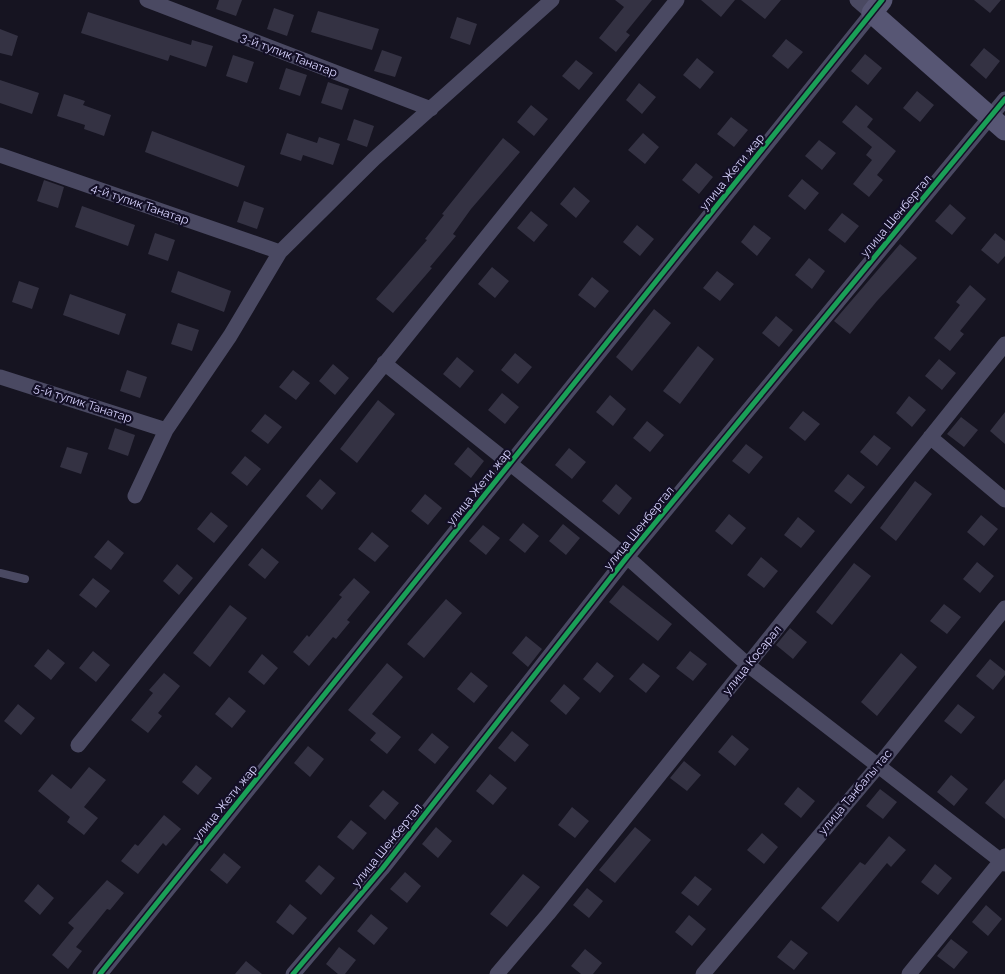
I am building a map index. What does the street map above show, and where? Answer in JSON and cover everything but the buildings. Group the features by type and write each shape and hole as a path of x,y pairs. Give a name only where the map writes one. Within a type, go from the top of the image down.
{"street":[{"name":"3-й тупик Танатар","path":"147,0 431,109"},
{"path":"135,496 166,430 230,336 280,252 374,159 552,0"},
{"path":"78,745 678,0"},
{"path":"870,4 997,124"},
{"name":"улица Жети жар","path":"100,974 511,463 870,4"},
{"name":"улица Шенбертал","path":"293,974 382,868 627,557 997,124 1005,99"},
{"name":"4-й тупик Танатар","path":"0,155 280,252"},
{"name":"улица Косарал","path":"497,974 548,914 1005,344"},
{"path":"384,363 627,557 748,665 1004,860 909,974"},
{"name":"5-й тупик Танатар","path":"0,377 166,430"},
{"path":"930,437 1005,500"},
{"name":"улица Танбалы тас","path":"703,974 879,765 1005,608"}],"lane":[{"path":"0,573 25,579"}],"cycle path":[{"path":"100,974 882,0"},
{"path":"293,974 382,869 627,557 1005,99"}]}
